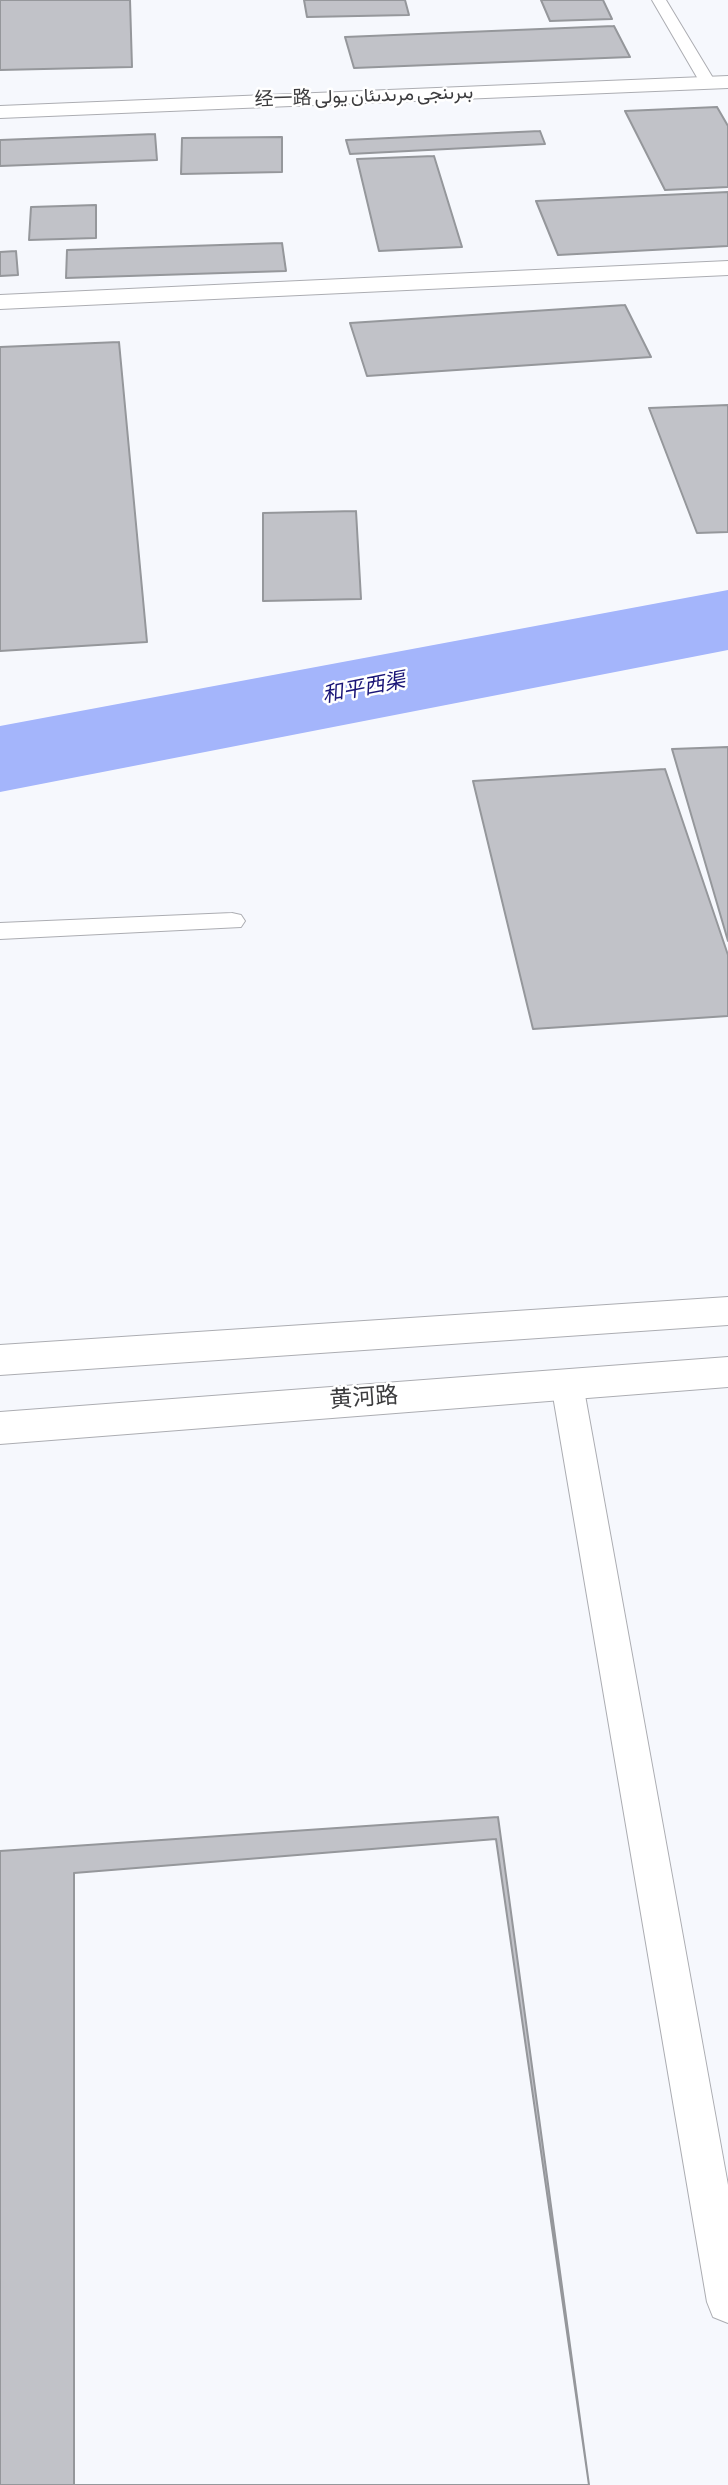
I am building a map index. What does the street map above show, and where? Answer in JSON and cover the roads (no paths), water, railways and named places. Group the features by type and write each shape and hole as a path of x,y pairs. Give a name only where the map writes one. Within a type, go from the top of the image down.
{"street":[{"name":"经一路 بىرىنجى مرىدىئان يولى","path":"0,111 718,83"},
{"path":"0,302 728,268"},
{"path":"0,1360 728,1311"},
{"name":"黄河路","path":"0,1428 728,1372"}],"lane":[{"path":"659,0 718,83"},
{"path":"0,931 232,921"},
{"path":"567,1384 728,2302"}],"waterway":[{"name":"和平西渠","path":"0,759 728,620"}]}
